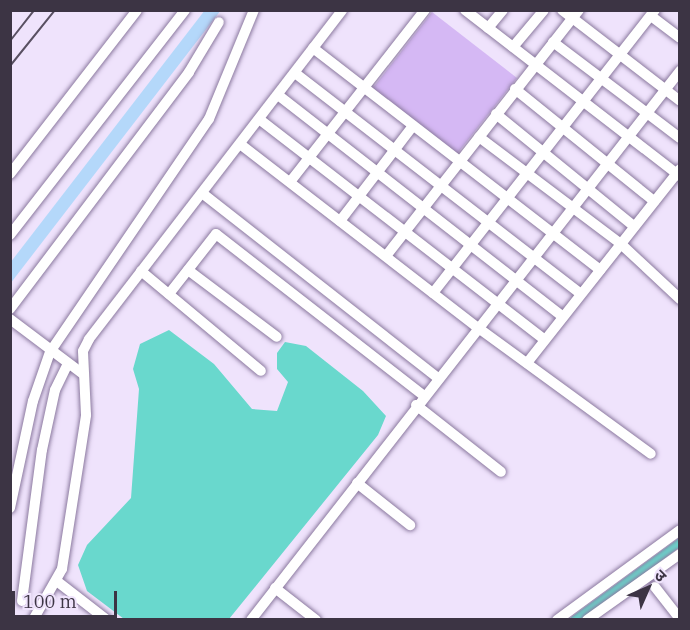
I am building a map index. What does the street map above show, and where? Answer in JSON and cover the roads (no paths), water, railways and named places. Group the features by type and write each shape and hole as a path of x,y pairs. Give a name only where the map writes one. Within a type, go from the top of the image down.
{"street":[{"path":"10,174 137,10"},
{"path":"10,235 185,10"},
{"path":"10,508 33,401 51,352 209,119 254,10"},
{"path":"33,620 58,582 86,415 83,374 84,351 89,339 342,10"},
{"path":"290,182 424,10"},
{"path":"465,10 678,173 634,225 527,363"},
{"path":"488,28 503,10"},
{"path":"513,47 544,10"},
{"path":"562,10 576,15 619,56 680,101"},
{"path":"433,293 582,100 653,13 680,38"},
{"path":"386,256 515,89 576,15"},
{"path":"10,309 189,72 219,22"},
{"path":"553,42 680,138"},
{"path":"313,48 600,270"},
{"path":"251,620 416,405 680,71"},
{"path":"295,72 581,294"},
{"path":"515,89 654,201"},
{"path":"278,95 563,317"},
{"path":"496,114 634,225"},
{"path":"260,119 545,340"},
{"path":"340,220 413,126"},
{"path":"479,137 621,244 680,298"},
{"path":"240,144 477,327 651,454"},
{"path":"202,193 438,378"},
{"path":"169,294 216,234 424,396"},
{"path":"188,270 278,337"},
{"path":"141,271 261,371"},
{"path":"10,319 66,365 83,374"},
{"path":"22,601 42,450 55,390 66,365"},
{"path":"416,405 501,472"},
{"path":"357,483 410,525"},
{"path":"557,620 680,530"},
{"path":"587,620 680,554"},
{"path":"58,582 100,617"},
{"path":"655,587 676,616"},
{"path":"275,588 316,620"}],"waterway":[{"path":"574,620 680,542"}],"railway":[{"path":"10,41 34,10"},
{"path":"10,66 55,10"}]}
